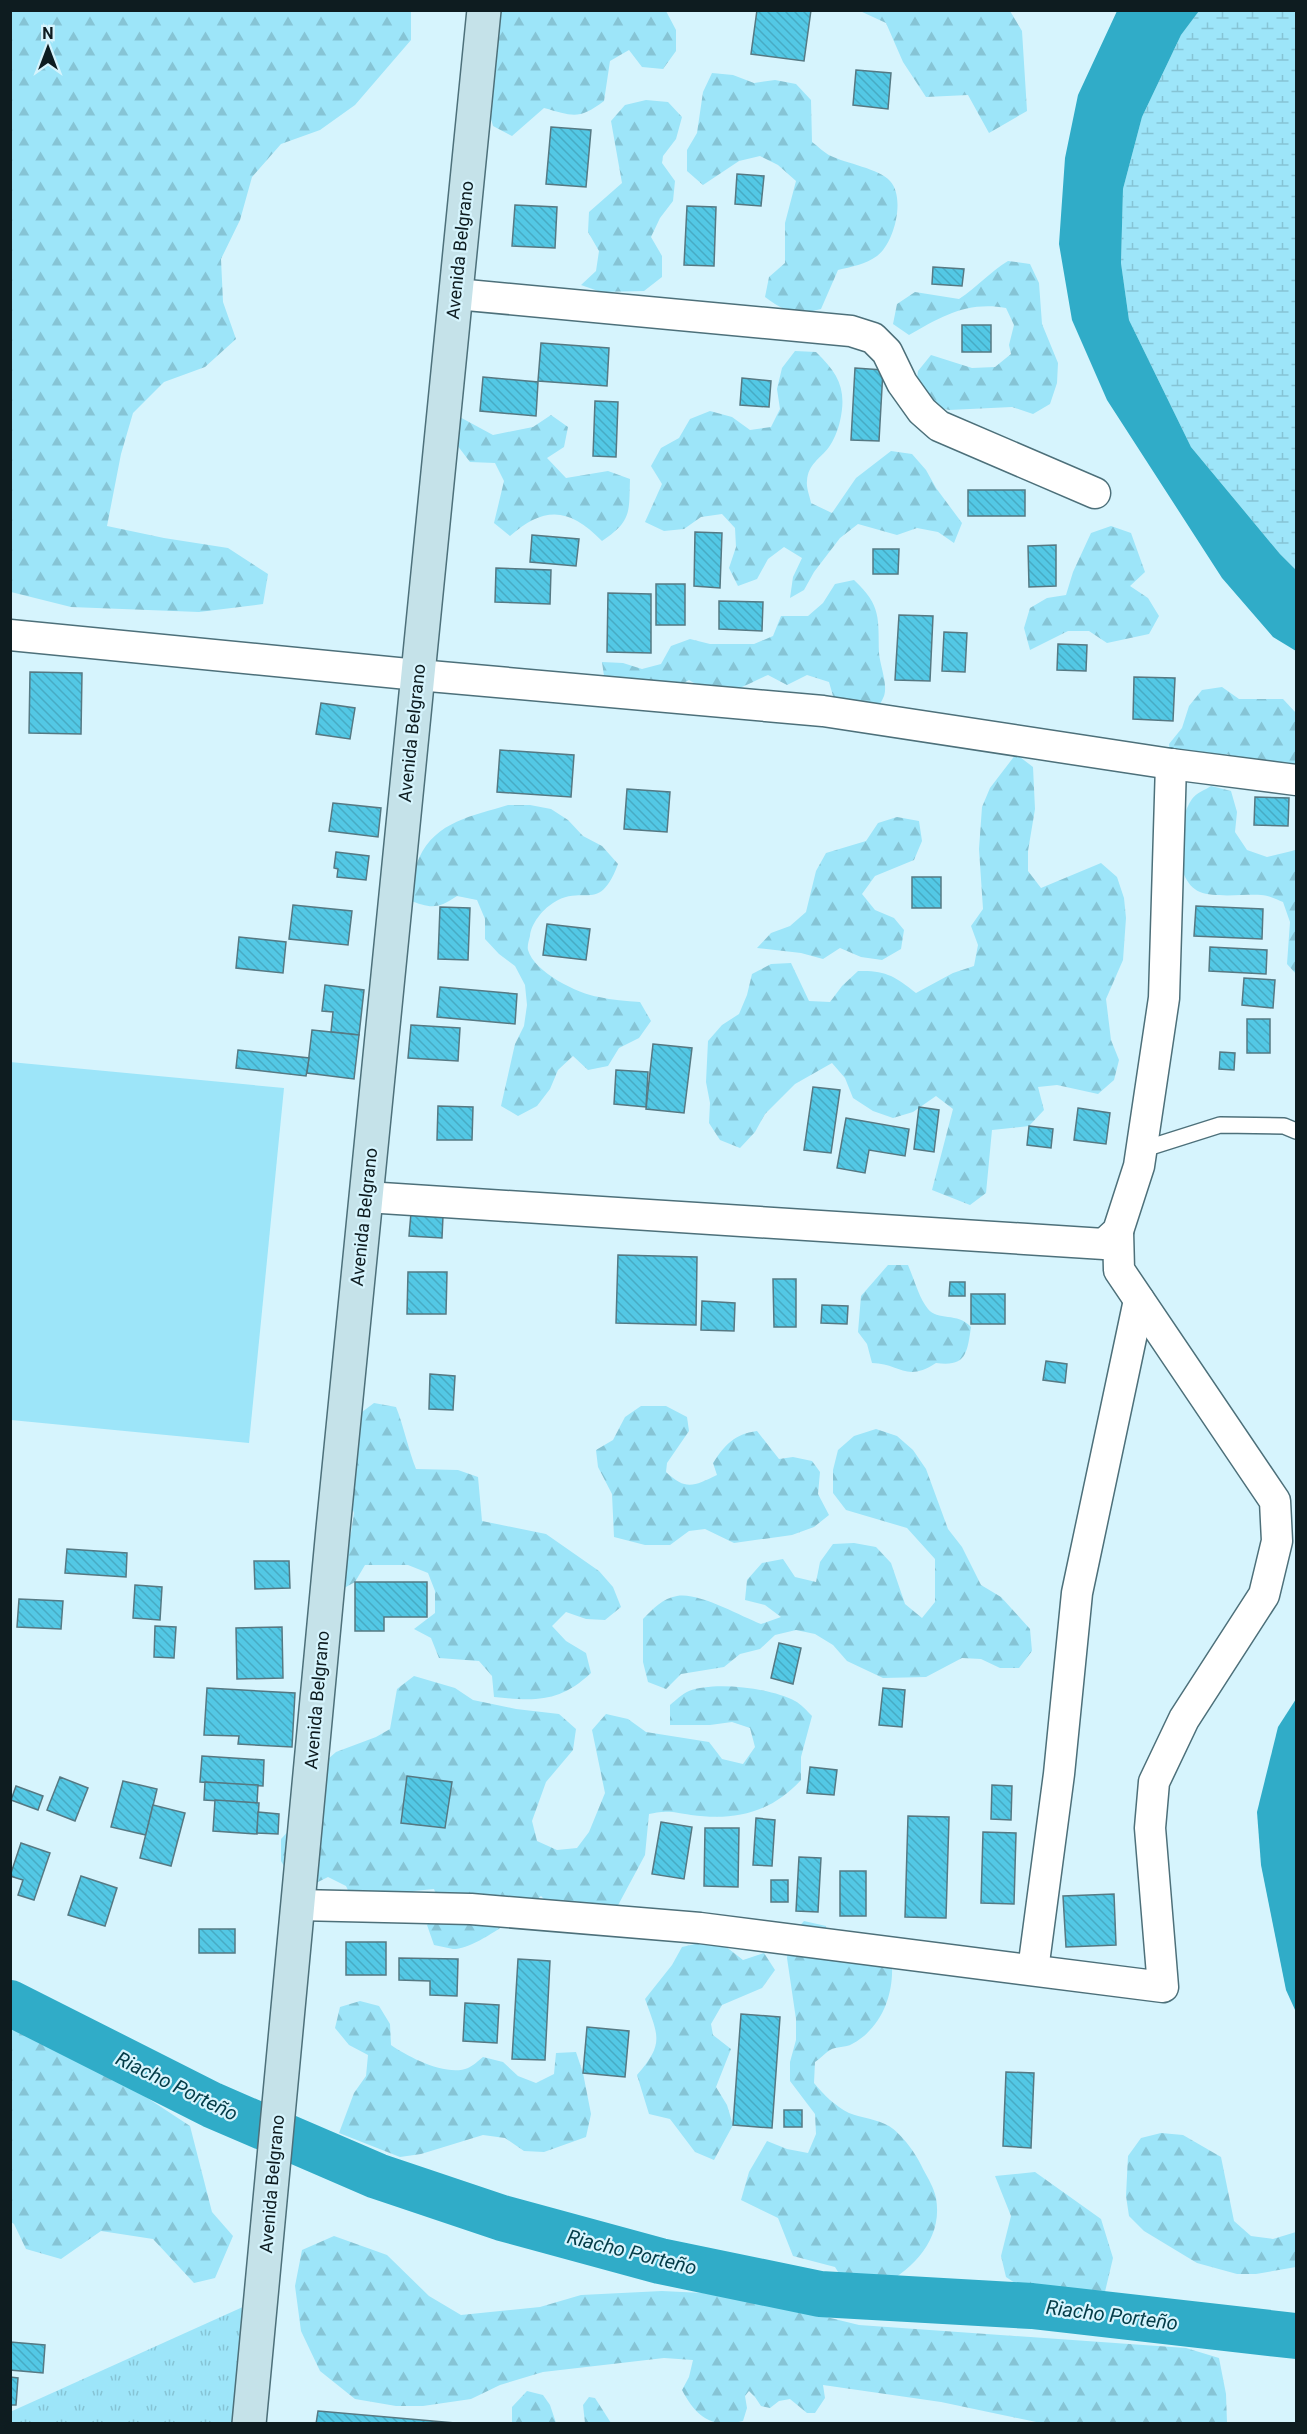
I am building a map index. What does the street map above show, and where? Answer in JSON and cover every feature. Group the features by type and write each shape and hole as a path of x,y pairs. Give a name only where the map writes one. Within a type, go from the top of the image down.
{"street":[{"name":"Avenida Belgrano","path":"249,2424 366,1197 484,10"},
{"path":"456,294 851,331 873,338 887,352 902,383 922,411 939,426 1095,493"},
{"path":"10,635 418,675 823,711 1171,765 1296,780"},
{"path":"298,1905 471,1909 700,1928 1163,1987 1150,1828 1154,1782 1184,1719 1264,1595 1277,1541 1275,1501 1119,1270 1118,1231 1139,1166 1164,999 1171,765"},
{"path":"366,1197 1104,1244 1118,1231"},
{"path":"1033,1970 1059,1774 1077,1593 1139,1300"}],"lane":[{"path":"1141,1150 1220,1125 1284,1126 1296,1131"}],"green space":[{"path":"10,11 411,11 411,40 355,105 320,130 281,144 252,177 240,220 221,259 223,302 236,339 205,367 164,382 133,413 121,454 107,526 228,548 268,574 263,604 199,612 71,607 11,592"},
{"path":"497,11 666,11 676,30 676,51 663,69 642,67 629,50 610,61 604,101 576,115 544,108 512,136 493,126 487,105"},
{"path":"860,11 1010,11 1022,31 1027,111 989,133 968,95 926,97 903,62 886,23"},
{"path":"1199,11 1296,11 1296,570 1191,447 1129,320 1121,263 1123,189 1142,117 1181,35"},
{"path":"712,73 733,75 754,83 775,80 796,84 811,100 812,142 831,156 879,173 890,181 895,189 896,220 888,242 873,259 838,270 821,309 792,312 779,307 765,297 769,277 785,263 785,223 796,181 778,165 760,156 739,161 703,185 687,171 687,150 697,133 703,92"},
{"path":"646,100 668,102 682,117 676,139 663,156 662,163 675,181 673,201 660,218 651,237 662,256 662,277 644,291 601,292 581,285 596,271 599,251 588,232 589,212 622,183 611,121 625,105"},
{"path":"1008,261 1030,264 1039,283 1042,324 1058,363 1057,383 1050,404 1033,414 1012,407 949,410 929,405 915,391 918,371 931,355 972,368 995,367 1011,354 1009,345 1014,325 1006,308 979,307 955,312 909,335 893,324 897,304 915,292 959,299"},
{"path":"795,351 816,352 836,375 842,391 842,410 836,435 829,447 812,466 808,475 807,487 811,503 832,513 856,478 891,451 912,454 926,470 936,488 962,523 954,543 938,532 917,528 897,535 858,524 840,538 814,572 804,590 790,598 793,577 802,558 784,547 768,559 757,579 738,586 729,568 736,547 735,528 722,514 701,517 684,529 664,531 645,522 662,484 651,466 661,448 679,438 690,419 710,411 732,417 750,430 771,427 780,409 777,389 782,368"},
{"path":"456,415 493,435 533,427 551,415 568,427 564,447 547,458 566,478 608,471 630,479 629,508 624,521 619,528 602,541 579,522 557,515 546,515 535,519 510,536 494,523 504,481 495,463 470,462 457,445"},
{"path":"1111,526 1131,533 1145,572 1130,586 1148,598 1159,616 1149,634 1107,643 1089,631 1068,631 1030,650 1024,628 1030,608 1047,598 1066,595 1073,572 1091,533"},
{"path":"854,580 870,598 877,614 879,653 885,691 875,713 835,703 829,682 807,675 787,685 768,675 737,689 720,692 711,691 689,680 669,691 605,683 602,662 623,663 642,669 661,664 671,646 690,639 710,644 754,644 773,636 781,616 808,616 823,603 835,584"},
{"path":"1222,687 1239,699 1283,699 1296,713 1296,777 1237,773 1228,754 1188,767 1171,764 1169,744 1182,728 1189,706 1202,690"},
{"path":"1016,754 1033,767 1035,809 1028,851 1028,871 1041,888 1101,863 1117,877 1124,898 1126,918 1123,960 1106,999 1111,1040 1119,1060 1114,1080 1098,1094 1057,1085 1038,1087 1044,1110 1029,1126 992,1130 986,1193 970,1205 932,1190 953,1109 936,1096 913,1112 893,1118 873,1111 853,1098 845,1078 832,1063 795,1084 765,1114 755,1132 740,1148 720,1140 709,1123 710,1103 706,1082 708,1041 722,1025 739,1014 752,974 771,964 791,963 809,1001 830,1002 842,986 858,971 889,975 916,993 953,973 974,966 978,945 971,926 983,909 979,849 982,807 990,788"},
{"path":"1211,786 1231,791 1237,812 1235,832 1247,850 1267,857 1296,850 1296,974 1287,964 1290,922 1283,902 1264,895 1206,894 1191,885 1184,875 1180,849 1183,821 1192,799"},
{"path":"508,805 530,805 551,809 568,820 583,836 602,846 618,864 604,889 590,895 564,898 553,903 541,913 532,927 528,943 528,950 532,958 548,974 569,987 604,998 640,1002 651,1021 639,1038 619,1048 608,1066 588,1070 573,1056 558,1070 550,1089 537,1106 518,1116 501,1106 515,1044 524,1026 527,1005 525,985 515,966 485,939 485,919 477,900 457,896 444,904 433,906 408,900 419,858 435,836 457,822"},
{"path":"897,817 919,821 922,841 914,860 875,876 862,894 875,910 894,918 904,930 901,949 882,960 861,957 840,948 823,959 801,953 757,948 771,933 790,926 806,912 816,871 826,853 866,841 878,823"},
{"path":"10,1062 284,1088 249,1443 11,1420"},
{"path":"888,1265 908,1265 919,1294 932,1313 966,1322 971,1327 963,1357 954,1363 936,1363 926,1369 910,1372 872,1363 867,1344 858,1332 861,1296"},
{"path":"374,1403 396,1407 416,1469 458,1470 478,1477 482,1521 546,1534 599,1571 613,1587 621,1607 605,1620 586,1619 566,1612 552,1626 566,1641 586,1653 591,1673 579,1683 557,1695 546,1698 494,1697 492,1676 479,1661 439,1658 431,1638 414,1629 435,1613 435,1591 428,1573 408,1565 365,1565 355,1582 337,1592 335,1573 351,1533 354,1513 341,1474 358,1415"},
{"path":"641,1406 666,1406 687,1417 689,1431 667,1463 666,1472 679,1482 696,1484 717,1475 713,1463 726,1446 742,1435 757,1431 779,1459 793,1457 812,1461 820,1472 818,1494 829,1515 814,1527 792,1535 734,1543 705,1529 689,1531 670,1545 645,1545 614,1537 612,1494 598,1467 596,1450 613,1440 625,1417"},
{"path":"876,1429 897,1436 913,1450 926,1469 948,1529 962,1547 981,1585 1001,1597 1030,1629 1032,1651 1019,1668 1000,1668 981,1659 962,1658 926,1677 883,1678 847,1661 833,1645 815,1634 796,1630 775,1635 760,1649 740,1654 724,1667 681,1674 666,1689 648,1682 643,1662 643,1619 659,1604 677,1596 686,1596 719,1606 761,1624 781,1617 765,1605 745,1600 747,1580 762,1563 783,1559 795,1577 816,1582 820,1562 833,1544 854,1543 876,1547 891,1563 905,1604 922,1618 935,1602 935,1559 907,1528 846,1510 833,1493 833,1470 838,1450 854,1436"},
{"path":"414,1676 455,1688 473,1700 516,1709 559,1714 576,1729 573,1750 546,1782 532,1821 537,1841 557,1850 577,1848 589,1832 605,1793 592,1730 606,1714 628,1719 646,1732 709,1742 722,1759 743,1764 755,1747 750,1728 732,1722 710,1725 670,1725 670,1705 681,1695 700,1688 742,1687 784,1696 797,1702 812,1716 801,1757 801,1780 777,1800 751,1812 722,1817 670,1812 649,1814 645,1855 616,1909 556,1911 541,1896 499,1928 474,1943 453,1949 434,1945 427,1925 441,1909 434,1889 414,1891 396,1901 355,1905 346,1886 328,1877 310,1886 291,1878 281,1861 281,1839 311,1807 320,1766 336,1752 376,1737 390,1729 397,1689"},
{"path":"804,1921 826,1926 828,1948 891,1956 892,1981 880,2017 863,2037 850,2045 830,2050 815,2062 814,2083 830,2100 849,2113 889,2126 899,2134 917,2158 931,2183 936,2198 937,2214 934,2229 920,2256 897,2276 870,2292 846,2285 835,2267 793,2256 778,2218 741,2200 749,2172 767,2141 787,2149 808,2153 816,2134 815,2114 790,2081 790,2062 796,2040 796,2019 787,1958 790,1937"},
{"path":"704,1942 725,1946 743,1960 764,1953 775,1970 762,1988 722,2005 711,2024 713,2035 731,2049 716,2087 727,2105 733,2125 714,2160 695,2152 670,2119 649,2114 637,2075 652,2055 656,2039 656,2031 645,1999 672,1965 682,1947"},
{"path":"360,2001 379,2006 390,2024 391,2045 417,2060 439,2068 459,2070 468,2068 483,2057 503,2062 518,2076 536,2083 554,2074 556,2053 576,2052 583,2073 591,2114 586,2137 544,2152 524,2151 505,2138 483,2135 421,2154 400,2157 339,2133 354,2093 366,2076 368,2055 349,2045 335,2028 340,2007"},
{"path":"10,2027 85,2057 190,2126 212,2212 233,2236 215,2278 194,2283 153,2239 101,2231 61,2259 26,2249 11,2222"},
{"path":"1161,2133 1183,2135 1221,2157 1234,2221 1251,2236 1273,2239 1296,2232 1296,2267 1256,2274 1237,2274 1197,2263 1144,2231 1129,2216 1126,2196 1128,2156 1141,2138"},
{"path":"1035,2172 1101,2219 1113,2258 1104,2296 1041,2300 1006,2277 1001,2256 1011,2216 995,2176"},
{"path":"334,2236 387,2255 429,2296 461,2315 540,2307 581,2295 662,2291 703,2293 786,2307 859,2325 1186,2348 1219,2358 1226,2394 1227,2423 1041,2423 941,2402 823,2385 825,2398 815,2413 807,2413 790,2399 779,2401 770,2408 761,2406 749,2391 745,2396 747,2408 743,2421 722,2423 706,2419 699,2414 682,2390 689,2377 693,2360 664,2358 543,2372 500,2385 471,2399 423,2406 396,2406 355,2399 320,2371 301,2331 295,2286 302,2250"},
{"path":"245,2306 232,2423 11,2423 10,2412"},
{"path":"527,2391 543,2395 550,2405 556,2423 512,2422 512,2407"},
{"path":"589,2397 595,2398 611,2423 585,2423 583,2405"}],"shaded area":[{"path":"1117,11 1199,11 1181,35 1142,117 1123,189 1121,263 1129,320 1191,447 1296,570 1296,651 1273,637 1222,578 1107,400 1072,320 1059,244 1065,158 1078,95"},
{"path":"1296,1699 1296,2012 1286,1990 1261,1865 1257,1812 1278,1727"}],"building":[{"path":"757,10 811,10 804,61 751,54"},
{"path":"856,70 891,73 888,109 853,105"},
{"path":"551,127 591,130 586,187 546,184"},
{"path":"737,174 764,176 761,206 735,204"},
{"path":"515,205 557,207 555,248 512,246"},
{"path":"687,206 716,207 714,266 684,265"},
{"path":"933,267 964,269 962,286 932,284"},
{"path":"962,325 991,325 991,352 962,352"},
{"path":"541,343 609,348 607,386 538,381"},
{"path":"855,368 883,370 879,441 851,440"},
{"path":"483,377 538,382 536,416 480,411"},
{"path":"742,378 771,381 769,407 740,405"},
{"path":"595,401 618,402 616,457 593,456"},
{"path":"968,490 1025,490 1025,516 968,516"},
{"path":"695,532 722,533 720,588 694,586"},
{"path":"532,535 579,539 576,566 530,562"},
{"path":"1056,545 1056,586 1029,587 1028,546"},
{"path":"873,549 899,549 898,574 873,574"},
{"path":"496,568 551,570 550,604 495,602"},
{"path":"656,584 685,584 685,625 656,625"},
{"path":"608,593 651,594 651,653 607,652"},
{"path":"719,601 763,602 762,631 719,629"},
{"path":"899,615 933,616 930,681 895,680"},
{"path":"944,632 967,633 965,672 942,671"},
{"path":"1058,644 1087,645 1086,671 1057,670"},
{"path":"30,672 82,673 81,734 29,733"},
{"path":"1134,677 1175,678 1173,721 1133,719"},
{"path":"321,703 355,708 350,739 316,734"},
{"path":"500,750 574,755 571,797 497,792"},
{"path":"627,789 670,792 667,832 624,829"},
{"path":"1255,797 1289,798 1288,826 1254,825"},
{"path":"333,803 381,808 378,837 329,831"},
{"path":"336,852 369,856 366,880 337,877 338,869 334,868"},
{"path":"912,877 941,877 941,908 912,908"},
{"path":"293,905 352,911 348,945 289,939"},
{"path":"1196,906 1263,909 1262,939 1194,936"},
{"path":"440,907 470,908 468,960 438,959"},
{"path":"547,924 590,929 586,960 543,955"},
{"path":"239,937 286,942 283,973 236,968"},
{"path":"1210,947 1267,950 1266,974 1209,971"},
{"path":"1244,978 1275,980 1273,1008 1242,1005"},
{"path":"325,985 364,990 359,1035 331,1032 333,1012 322,1011"},
{"path":"440,987 517,994 515,1024 437,1017"},
{"path":"1247,1019 1270,1019 1270,1053 1247,1053"},
{"path":"411,1025 460,1028 458,1061 408,1058"},
{"path":"312,1030 359,1035 354,1079 307,1073"},
{"path":"653,1044 692,1048 684,1113 646,1109"},
{"path":"238,1050 309,1058 306,1076 236,1068"},
{"path":"1220,1052 1235,1053 1234,1070 1219,1069"},
{"path":"616,1070 648,1072 646,1107 614,1104"},
{"path":"813,1087 840,1090 831,1153 804,1150"},
{"path":"438,1106 473,1107 472,1140 437,1140"},
{"path":"919,1107 939,1110 934,1152 914,1149"},
{"path":"1078,1108 1110,1113 1106,1144 1074,1140"},
{"path":"846,1118 909,1129 905,1156 869,1150 865,1173 837,1168"},
{"path":"1029,1126 1053,1129 1051,1148 1027,1145"},
{"path":"411,1213 443,1216 442,1238 409,1236"},
{"path":"618,1255 697,1257 696,1325 616,1323"},
{"path":"408,1272 447,1272 446,1314 407,1314"},
{"path":"773,1279 796,1279 796,1327 774,1327"},
{"path":"950,1282 965,1282 965,1296 949,1296"},
{"path":"971,1294 1005,1294 1005,1324 971,1324"},
{"path":"702,1301 735,1303 734,1331 701,1330"},
{"path":"822,1305 848,1306 847,1324 821,1323"},
{"path":"1046,1361 1067,1364 1065,1383 1043,1380"},
{"path":"430,1374 455,1376 453,1410 429,1409"},
{"path":"67,1549 127,1553 126,1577 65,1573"},
{"path":"254,1561 289,1561 290,1588 255,1589"},
{"path":"355,1582 427,1582 427,1617 384,1617 384,1631 355,1631"},
{"path":"135,1585 162,1587 160,1620 133,1618"},
{"path":"19,1599 63,1601 61,1629 17,1627"},
{"path":"155,1626 176,1627 174,1658 154,1657"},
{"path":"282,1627 283,1678 237,1679 236,1628"},
{"path":"779,1643 801,1648 793,1684 771,1678"},
{"path":"207,1688 295,1693 292,1747 238,1744 239,1736 204,1735"},
{"path":"883,1688 905,1690 902,1727 879,1725"},
{"path":"202,1756 264,1760 263,1786 200,1782"},
{"path":"810,1767 837,1770 834,1795 807,1793"},
{"path":"407,1776 452,1782 445,1828 401,1823"},
{"path":"60,1777 88,1788 75,1821 47,1810"},
{"path":"123,1781 157,1789 146,1835 111,1827"},
{"path":"205,1782 258,1785 257,1803 204,1800"},
{"path":"992,1785 1012,1786 1011,1820 991,1819"},
{"path":"16,1786 43,1796 38,1810 11,1800"},
{"path":"215,1800 259,1803 257,1834 213,1831"},
{"path":"153,1805 185,1813 171,1866 140,1858"},
{"path":"258,1812 279,1814 278,1834 257,1833"},
{"path":"908,1816 949,1817 946,1918 905,1917"},
{"path":"756,1818 775,1820 772,1866 753,1865"},
{"path":"661,1822 692,1827 684,1879 652,1874"},
{"path":"705,1828 739,1828 738,1887 704,1886"},
{"path":"983,1832 1016,1833 1014,1904 981,1903"},
{"path":"21,1843 50,1853 34,1900 18,1895 23,1880 10,1876"},
{"path":"799,1857 821,1858 818,1912 796,1911"},
{"path":"840,1871 866,1871 866,1916 840,1916"},
{"path":"81,1876 117,1888 105,1926 68,1915"},
{"path":"771,1880 788,1880 788,1902 771,1902"},
{"path":"1114,1894 1116,1945 1066,1947 1063,1896"},
{"path":"199,1929 235,1929 235,1953 199,1953"},
{"path":"346,1942 386,1942 386,1975 346,1975"},
{"path":"399,1958 458,1959 457,1996 430,1995 430,1981 399,1980"},
{"path":"518,1959 550,1961 545,2060 512,2059"},
{"path":"465,2003 499,2005 497,2043 463,2041"},
{"path":"741,2014 780,2017 772,2128 733,2125"},
{"path":"587,2027 629,2031 625,2077 583,2073"},
{"path":"1006,2072 1034,2073 1031,2148 1003,2146"},
{"path":"784,2110 802,2110 802,2127 784,2127"},
{"path":"10,2342 45,2345 43,2373 10,2370"},
{"path":"10,2377 18,2378 16,2405 10,2405"},
{"path":"318,2411 467,2424 316,2424"}],"waterway":[{"name":"Riacho Porteño","path":"10,2003 212,2105 377,2176 502,2218 660,2261 820,2294 1032,2306 1296,2336"}]}
